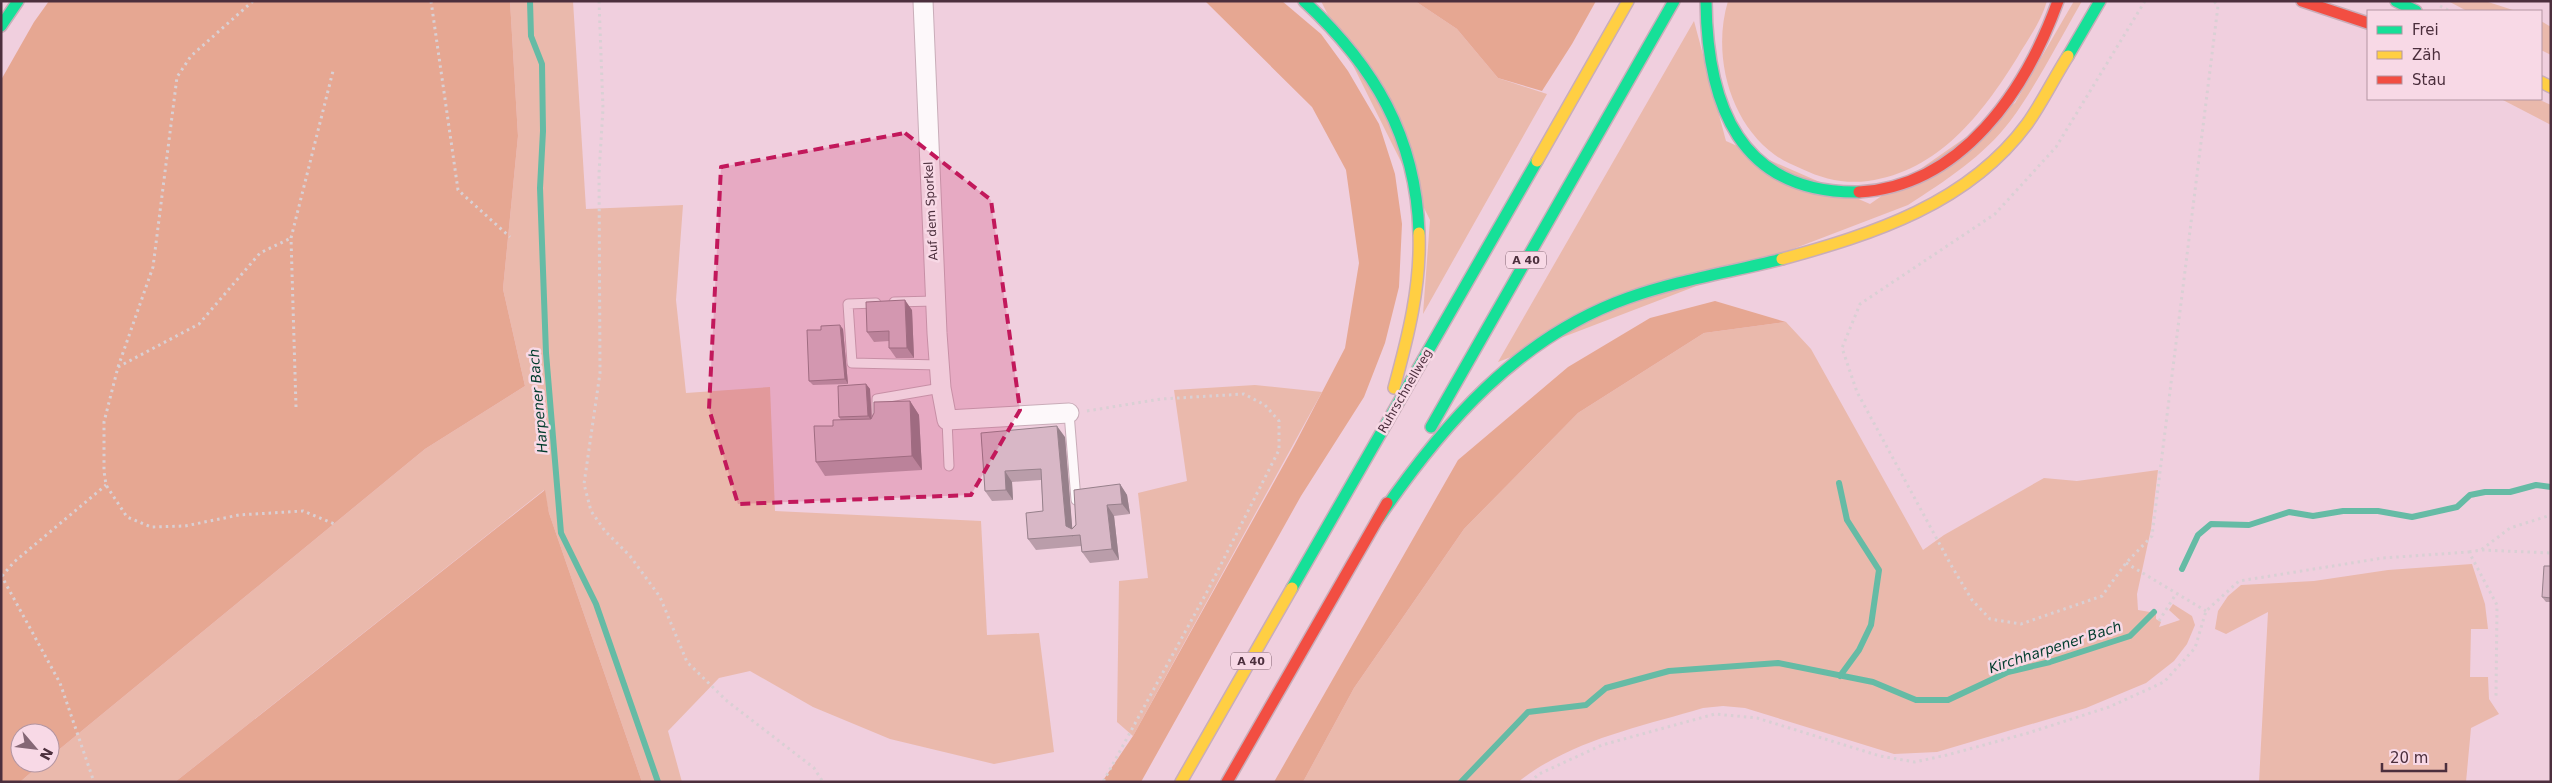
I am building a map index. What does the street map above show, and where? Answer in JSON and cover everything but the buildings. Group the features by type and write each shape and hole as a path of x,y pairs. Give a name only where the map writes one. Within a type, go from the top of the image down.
{"main road":[{"path":"1,26 18,1"},
{"path":"1304,1 1333,27 1372,75 1399,130 1415,182 1420,227 1414,312 1406,350 1389,402 1345,497"},
{"name":"Ruhrschnellweg","path":"1181,782 1628,1"},
{"name":"A 40","path":"1227,782 1674,1"},
{"path":"1706,1 1712,80 1720,107 1738,141 1757,160 1780,176 1806,186 1833,192 1864,192 1894,189 1942,165 1982,130 2003,104 2024,74 2064,1"},
{"path":"2051,24 2058,1"},
{"path":"1378,519 1424,453 1487,383 1523,354 1565,326 1607,306 1648,292 1755,267 1890,226 1926,210 1960,188 1990,164 2025,127 2100,1"},
{"path":"2302,1 2365,22"},
{"path":"2396,1 2414,10"}],"street":[{"name":"Auf dem Sporkel","path":"923,1 935,301 941,388 948,420"},
{"path":"2331,1 2365,22"},
{"path":"948,420 1069,413"}],"lane":[{"path":"935,301 848,304 852,363 939,365"},
{"path":"878,427 877,399 941,388"},
{"path":"1069,413 1077,513"},
{"name":"Auf dem Sporkel","path":"948,420 949,466"}],"path":[{"path":"253,1 191,56 177,77 153,267 118,367 104,422 104,471 106,485 127,517 151,527 185,526 238,515 303,511 337,525"},
{"path":"431,1 458,190 510,237"},
{"path":"599,1 603,109 599,173 600,374 584,484 591,511 605,531 630,556 660,597 687,662 727,702 814,768 823,782"},
{"path":"2146,1 2056,147 1995,214 1860,304 1842,348 1857,392 1951,566 1972,600 1990,618 2021,624 2102,596 2126,562 2152,536 2218,6 2214,1"},
{"path":"296,407 291,238 333,71"},
{"path":"118,367 199,324 260,253 291,238"},
{"path":"1069,413 1161,399 1244,394 1265,405 1279,421 1279,450 1208,590 1103,782"},
{"path":"94,782 60,683 2,576 14,562 106,485"},
{"path":"2481,550 2510,528 2551,515"},
{"path":"1530,782 1539,774 1602,746 1716,714 1757,718 1880,756 1915,762 1947,755 2028,733 2109,707 2164,682 2195,648 2206,611 2239,581 2383,558 2481,550 2551,553"},
{"path":"2469,552 2496,605 2496,697"},
{"path":"2126,562 2206,611"},
{"path":"2159,621 2176,594"}],"highlighted area":[{"path":"905,133 991,200 1020,410 971,495 738,504 709,409 721,167"}],"shaded area":[{"path":"49,1 510,1 518,136 503,289 525,386 425,449 60,749 60,723 10,723 10,773 30,773 20,782 1,782 1,80 34,22"},
{"path":"510,1 573,1 586,209 683,205 676,300 686,393 770,387 775,511 981,521 987,635 1039,633 1054,752 994,764 890,739 813,707 750,671 719,678 668,731 682,782 642,782 549,513 544,490 175,782 20,782 30,773 60,773 60,749 425,449 525,386 503,289 518,136"},
{"path":"1205,1 1282,1 1321,34 1348,71 1379,124 1395,174 1402,224 1399,287 1385,343 1364,397 1301,496 1141,782 1102,782 1133,736 1294,446 1345,348 1359,263 1346,170 1312,107"},
{"path":"1321,1 1415,1 1457,29 1498,78 1547,94 1423,314 1430,220"},
{"path":"1415,1 1596,1 1572,44 1542,91 1498,78 1457,29"},
{"path":"1728,1 2047,1 2034,30 2003,79 1973,119 1956,137 1916,165 1893,175 1868,181 1851,182 1818,176 1785,161 1759,141 1746,124 1736,106 1728,85 1724,64 1722,43"},
{"path":"2074,1 2082,1 2039,77 2011,120 1989,145 1976,156 1950,177 1908,205 1498,362 1694,21 1726,141 1870,204 2015,103"},
{"path":"2448,1 2485,1 2513,10 2465,10"},
{"path":"2542,22 2551,27 2551,55 2542,50"},
{"path":"2503,100 2540,100 2551,105 2551,125"},
{"path":"1715,301 1786,322 1704,333 1578,413 1464,529 1354,688 1303,782 1274,782 1458,460 1568,367 1650,318"},
{"path":"1786,322 1811,349 1923,550 1944,535 2044,478 2077,481 2158,470 2151,529 2137,594 2138,610 2156,613 2156,619 2161,622 2159,627 2180,620 2169,610 2173,604 2192,616 2195,625 2187,644 2174,661 2146,683 2086,708 1937,752 1894,754 1745,708 1723,706 1703,708 1607,736 1560,755 1518,782 1303,782 1354,688 1464,529 1578,413 1704,333"},
{"path":"1255,385 1322,392 1133,736 1117,722 1119,581 1148,578 1138,493 1187,481 1174,390"},
{"path":"545,490 549,513 642,782 175,782"},
{"path":"2472,564 2485,604 2488,629 2471,629 2470,677 2488,677 2489,699 2499,714 2471,728 2466,782 2259,782 2268,612 2226,634 2215,629 2218,611 2228,596 2241,585 2314,581 2388,570"}],"waterway":[{"name":"Harpener Bach","path":"530,1 531,36 542,64 543,131 540,188 546,353 561,533 596,604 658,782"},
{"path":"1839,483 1847,520 1879,570 1871,625 1859,650 1840,676"},
{"name":"Kirchharpener Bach","path":"2182,569 2198,535 2211,524 2249,525 2289,512 2313,516 2343,511 2378,511 2412,517 2457,507 2470,495 2485,492 2510,492 2536,485 2551,487"},
{"name":"Kirchharpener Bach","path":"1461,782 1528,712 1586,705 1606,688 1669,671 1778,663 1873,682 1916,700 1948,700 2008,672 2050,662 2130,636 2154,612"}],"traffic: fast":[{"path":"1,26 18,1"},
{"path":"1304,1 1351,51 1387,105 1400,134 1410,165 1416,198 1419,233"},
{"path":"1431,427 1674,1"},
{"path":"1706,1 1708,39 1713,75 1723,107 1738,136 1758,160 1785,177 1818,189 1859,192"},
{"path":"2068,56 2100,1"},
{"path":"2396,1 2414,10"},
{"path":"1292,588 1537,161"},
{"path":"1378,519 1429,450 1456,418 1517,360 1552,336 1588,315 1628,298 1685,281 1782,259"}],"traffic: slow":[{"path":"1537,161 1628,1"},
{"path":"1782,259 1850,239 1917,212 1948,195 1977,175 2003,152 2027,124 2068,56"},
{"path":"2542,82 2551,87"},
{"path":"1394,388 1409,331 1416,292 1419,233"},
{"path":"1181,782 1292,588"}],"traffic: jam":[{"path":"1859,192 1896,186 1929,172 1959,152 1985,128 2008,99 2028,68 2058,1"},
{"path":"2302,1 2367,23"},
{"path":"1227,782 1387,503"}]}
